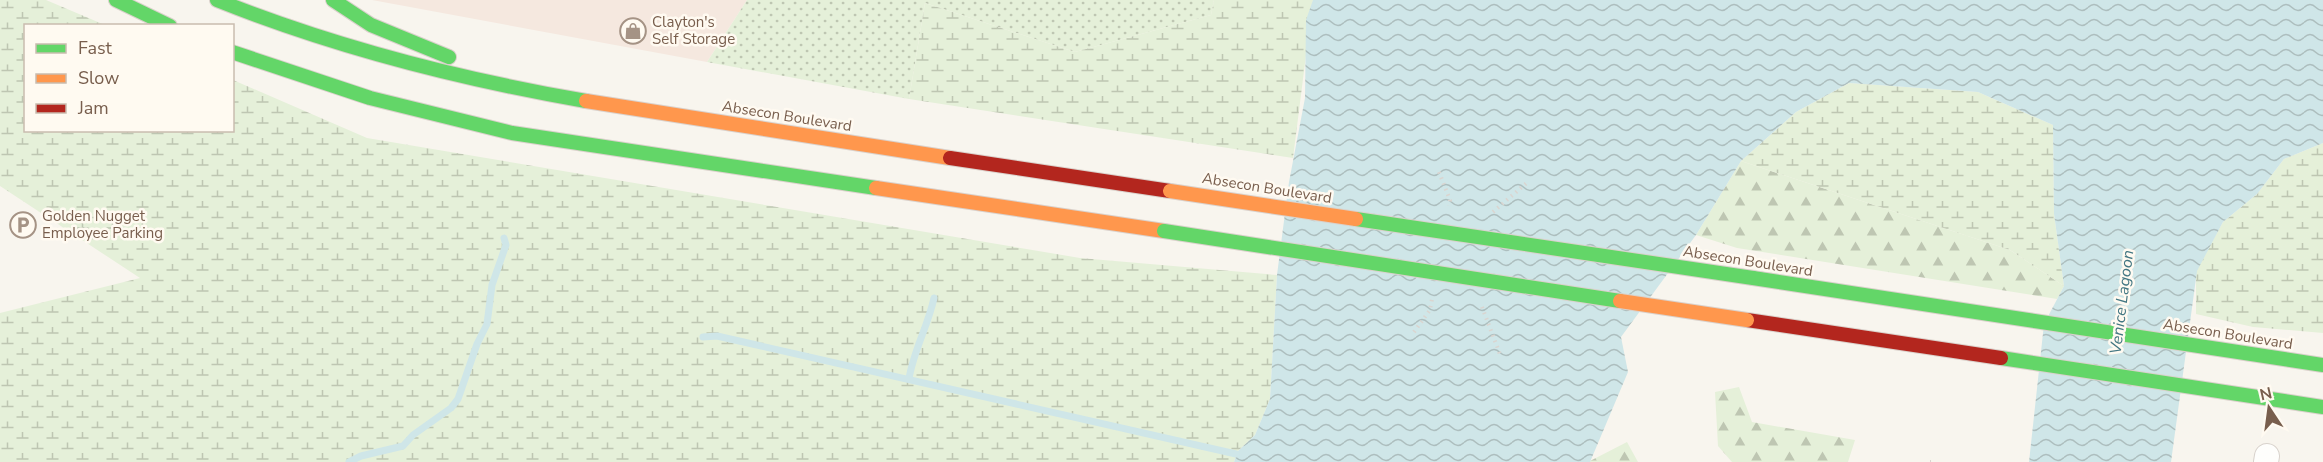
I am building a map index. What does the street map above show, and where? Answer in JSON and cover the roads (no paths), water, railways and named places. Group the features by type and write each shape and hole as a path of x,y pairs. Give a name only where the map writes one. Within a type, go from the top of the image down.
{"highway":[{"path":"116,0 166,24"},
{"name":"Absecon Boulevard","path":"217,0 312,37 390,61 546,95 2323,365"},
{"path":"333,0 371,25 396,37 546,95"},
{"path":"234,53 358,96 438,118 512,133 2323,407"}],"water":[{"name":"Venice Lagoon","path":"1313,0 2323,0 2323,143 2284,159 2257,194 2223,222 2197,271 2171,462 2029,462 2044,324 2064,286 2054,214 2053,125 1978,92 1849,83 1796,112 1741,161 1696,235 1621,337 1628,372 1590,462 1234,462 1238,451 1255,435 1270,399 1277,275 1289,182 1305,98 1306,20"}],"waterway":[{"path":"349,462 361,456 403,446 413,435 451,408 458,399 477,344 487,324 492,285 506,245 504,238"},
{"path":"909,379 934,298"},
{"path":"703,337 717,336 1236,454"}],"place":[{"name":"Clayton's Self Storage","path":"633,31"},
{"name":"Golden Nugget Employee Parking","path":"23,225"}]}
